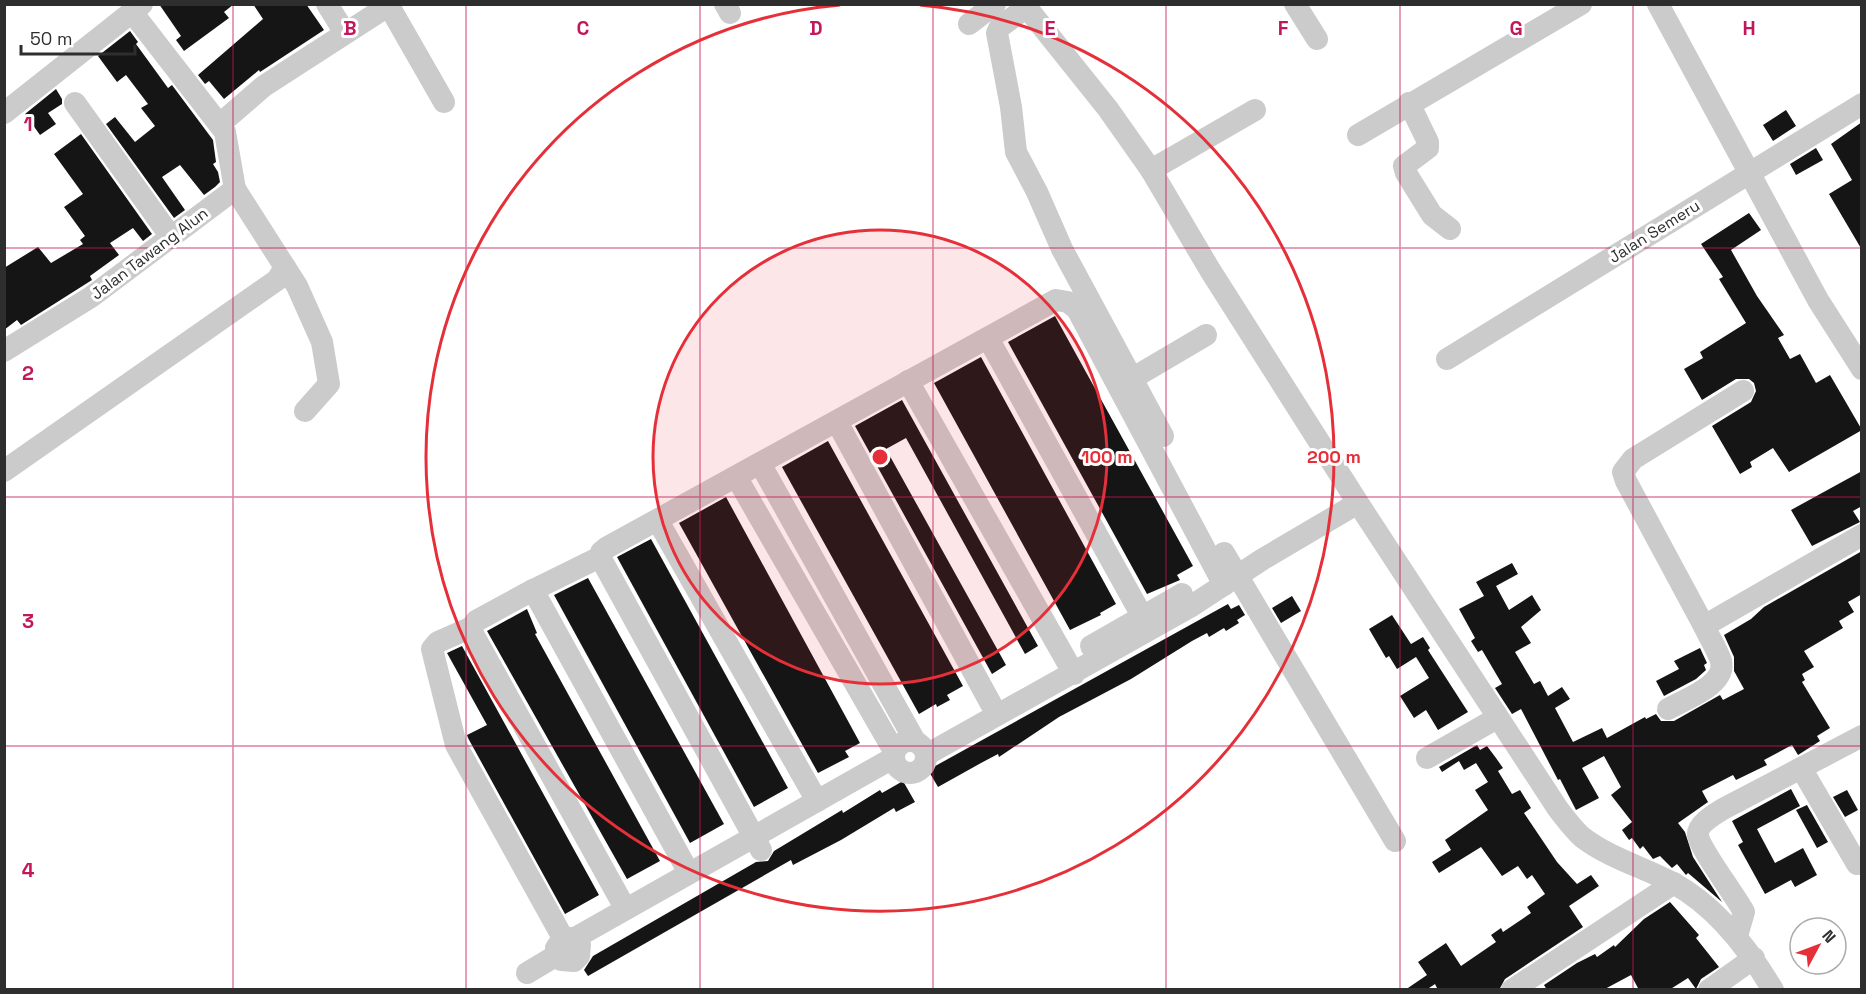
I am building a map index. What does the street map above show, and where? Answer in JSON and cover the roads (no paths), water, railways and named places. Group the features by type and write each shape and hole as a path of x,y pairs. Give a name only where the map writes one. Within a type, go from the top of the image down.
{"street":[{"path":"327,4 345,33"},
{"path":"969,24 995,4"},
{"path":"1295,4 1317,39"},
{"path":"1358,135 1581,4"},
{"path":"1658,4 1742,177 1862,369"},
{"path":"220,124 264,86 390,5 444,102"},
{"path":"1226,574 1133,378 1062,249 1037,192 1016,152 1011,107 997,33 1000,27 1026,6 1108,109 1151,170 1216,279 1354,496 1558,809 1581,836 1614,856 1674,883 1711,911 1737,936 1754,958 1773,990"},
{"path":"4,113 137,8 220,124 228,144 235,189 297,286 322,342 328,373 326,389 305,411"},
{"path":"75,103 171,237"},
{"path":"1409,103 1428,142 1428,148 1404,166 1406,173 1432,215 1450,229"},
{"name":"Jalan Semeru","path":"1447,358 1862,104"},
{"path":"1151,170 1254,110"},
{"name":"Jalan Tawang Alun","path":"4,351 91,297 235,189"},
{"path":"4,471 277,280 285,267"},
{"path":"757,843 600,557 601,552 1056,300 1068,302 1077,309 1226,574 1395,840"},
{"path":"1133,378 1206,335"},
{"path":"988,338 1142,616"},
{"path":"908,381 1071,667"},
{"path":"1668,709 1716,681 1722,673 1720,661 1623,472 1633,459 1743,391"},
{"path":"837,422 991,704"},
{"path":"761,465 920,747"},
{"path":"737,478 896,760"},
{"path":"569,945 757,843 896,760 902,742 920,747 1071,667 1354,496"},
{"path":"658,521 817,801"},
{"path":"1704,626 1862,535"},
{"path":"569,945 456,744 448,721 432,650 438,642 472,627 476,621 600,557"},
{"path":"920,747 991,704 1071,667 1142,616 1226,574"},
{"path":"533,590 689,873"},
{"path":"818,618 840,604"},
{"path":"472,627 480,650 626,908"},
{"path":"1427,758 1497,717"},
{"path":"1737,936 1744,912 1704,851 1698,835 1705,823 1862,736"},
{"path":"527,973 626,908 689,873 757,843 817,801 896,760"},
{"path":"1801,768 1857,864"},
{"path":"1512,990 1674,883"},
{"path":"1708,990 1754,958"}]}
